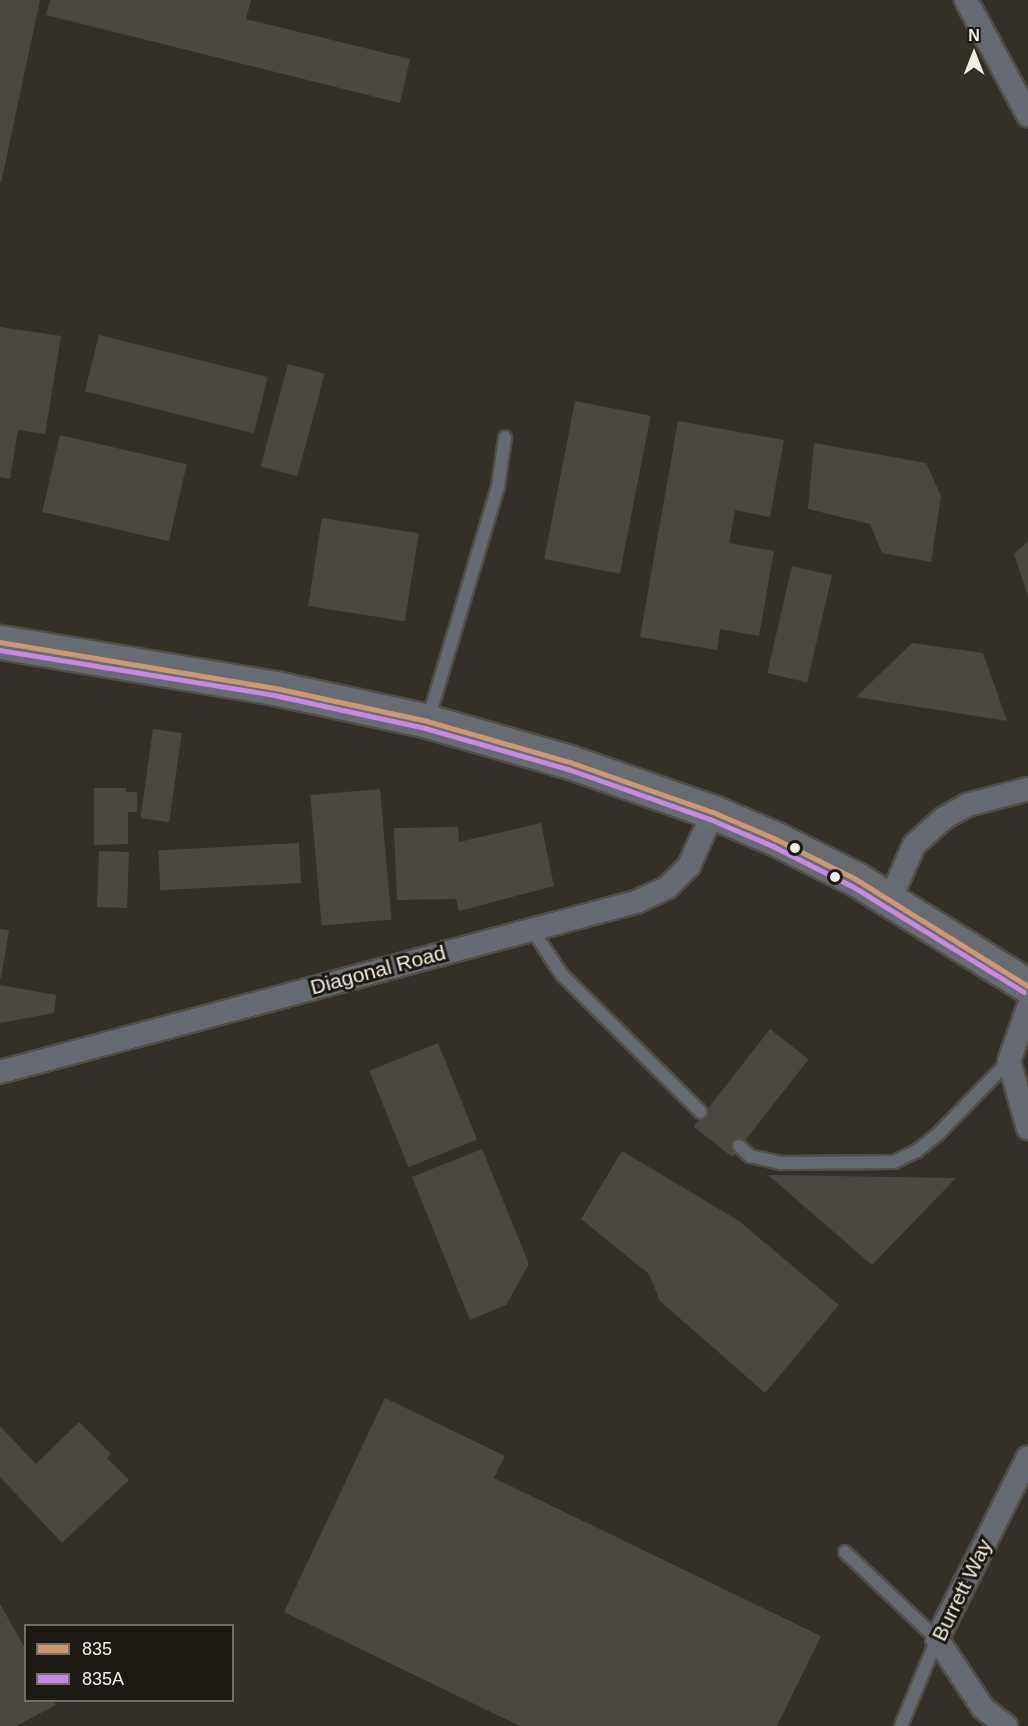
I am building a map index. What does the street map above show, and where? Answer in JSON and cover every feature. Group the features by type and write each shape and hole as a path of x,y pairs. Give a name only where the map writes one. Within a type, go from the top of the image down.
{"main road":[{"path":"0,642 275,688 427,721 570,762 713,812 856,879 1028,986"}],"street":[{"path":"966,0 1028,115"},
{"path":"890,900 914,845 944,818 966,805 1028,789"},
{"name":"Diagonal Road","path":"0,1072 636,902 668,886 689,866 713,812"},
{"path":"1028,1008 1009,1060 1028,1128"},
{"name":"Burrett Way","path":"937,1639 1028,1457"},
{"path":"937,1639 983,1708 1006,1726"}],"lane":[{"path":"427,721 498,486 505,438"},
{"path":"532,929 562,975 701,1112"},
{"path":"739,1146 750,1156 781,1163 894,1162 917,1151 939,1133 1009,1060"},
{"path":"845,1552 937,1639"},
{"name":"Burrett Way","path":"901,1726 937,1639"}],"building":[{"path":"0,0 40,0 1,183 0,182"},
{"path":"50,0 251,0 246,19 410,59 400,103 46,15"},
{"path":"0,327 61,336 45,434 18,430 10,479 0,477"},
{"path":"99,335 268,377 254,433 85,391"},
{"path":"288,364 325,374 297,476 261,466"},
{"path":"575,401 651,416 620,574 544,559"},
{"path":"678,421 784,440 770,517 735,510 729,543 774,551 759,636 720,629 717,650 640,637"},
{"path":"60,435 187,464 169,541 42,512"},
{"path":"814,443 926,463 941,496 931,562 882,553 870,524 808,509"},
{"path":"322,518 419,533 405,621 308,606"},
{"path":"1028,541 1028,596 1014,554"},
{"path":"792,566 832,575 807,682 767,673"},
{"path":"912,643 983,653 1007,721 856,697"},
{"path":"153,729 182,733 169,822 140,818"},
{"path":"94,788 126,788 126,792 137,792 137,812 128,812 128,844 94,845"},
{"path":"380,789 391,920 322,926 310,795"},
{"path":"541,823 554,886 459,911 456,899 397,900 394,828 458,827 459,842"},
{"path":"299,843 301,883 160,890 158,850"},
{"path":"99,851 129,852 127,908 97,907"},
{"path":"0,929 9,930 1,978 0,978"},
{"path":"0,985 56,995 54,1013 0,1023"},
{"path":"770,1029 809,1059 732,1157 694,1127"},
{"path":"438,1043 477,1139 408,1167 369,1071"},
{"path":"482,1149 529,1264 506,1305 470,1320 412,1177"},
{"path":"622,1151 739,1221 839,1305 765,1393 660,1301 649,1274 581,1219"},
{"path":"768,1175 956,1178 872,1265"},
{"path":"385,1398 505,1456 494,1478 821,1636 777,1726 520,1726 284,1612"},
{"path":"79,1422 111,1454 107,1458 129,1480 62,1543 0,1477 0,1426 36,1464"},
{"path":"0,1604 24,1646 24,1702 54,1702 56,1705 16,1726 0,1726"}],"transit line":[{"name":"835","path":"0,642 275,688 427,721 570,762 713,812 776,839 856,879 1028,986"},
{"name":"835A","path":"0,650 274,695 425,728 568,769 710,819 773,846 852,886 1024,992"}]}
